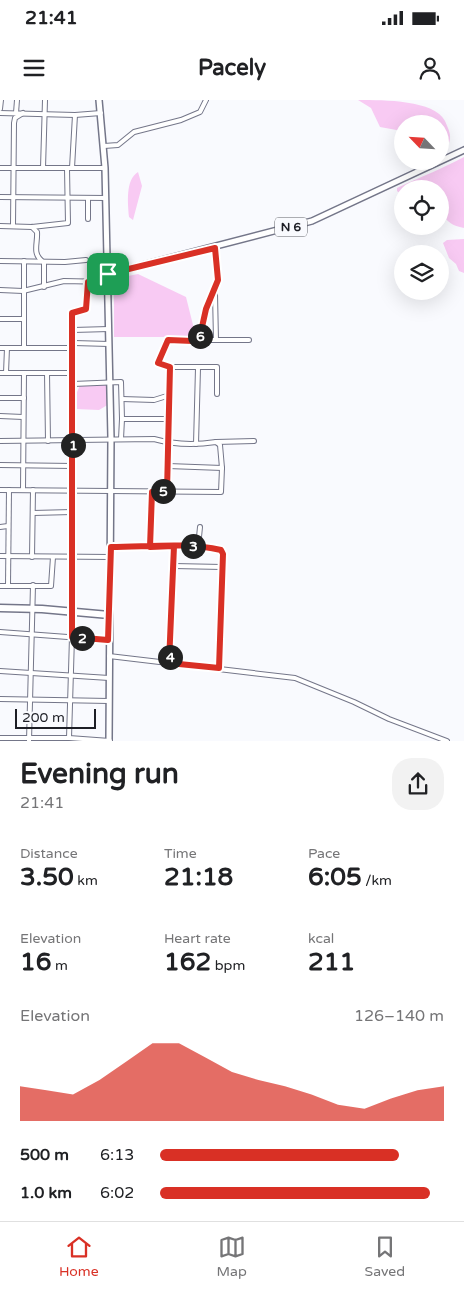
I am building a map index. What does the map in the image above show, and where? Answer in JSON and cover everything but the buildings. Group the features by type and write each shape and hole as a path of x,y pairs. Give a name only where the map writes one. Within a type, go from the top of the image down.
{"highway":[{"path":"0,608 72,611 109,615"}],"main road":[{"path":"99,100 105,168 111,438 111,557 108,640 109,740"},
{"name":"N 6","path":"108,274 215,248 312,221 351,205 464,150"}],"street":[{"path":"0,109 1,100"},
{"path":"16,113 17,100"},
{"path":"43,168 45,100"},
{"path":"104,146 118,145 134,132 181,120 200,112 206,100"},
{"path":"0,113 75,115 101,113"},
{"path":"13,225 14,123 16,118 23,113"},
{"path":"1,226 32,227 68,223 66,198 75,115"},
{"path":"0,168 105,168"},
{"path":"0,197 106,198"},
{"path":"88,198 88,220"},
{"path":"32,227 37,232 36,254 44,262 44,287"},
{"path":"197,340 218,280 215,248"},
{"path":"0,261 44,262 86,260"},
{"path":"24,261 24,348"},
{"path":"0,290 23,291 64,281 108,282"},
{"path":"69,738 72,637 71,557 74,346 72,313 84,310 87,306 88,282"},
{"path":"216,290 216,340"},
{"path":"0,319 23,319"},
{"path":"73,330 109,329"},
{"path":"217,394 217,368 170,367 158,363 166,342 249,340"},
{"path":"0,348 109,344"},
{"path":"6,373 7,348"},
{"path":"167,491 170,367"},
{"path":"196,444 198,368"},
{"path":"0,373 73,373"},
{"path":"23,490 24,374"},
{"path":"48,374 48,441"},
{"path":"73,384 121,382 121,439"},
{"path":"122,400 154,400 170,394"},
{"path":"0,398 24,398"},
{"path":"0,416 23,417"},
{"path":"122,419 169,420"},
{"path":"0,441 73,441 111,438 154,439 168,443 196,444 254,442"},
{"path":"0,490 221,492 222,468 220,446 216,442"},
{"path":"0,465 72,466"},
{"path":"168,466 222,468"},
{"path":"8,586 9,490"},
{"path":"32,557 33,490"},
{"path":"150,547 152,492"},
{"path":"33,512 72,512"},
{"path":"0,527 8,526"},
{"path":"194,546 199,536 200,527"},
{"path":"169,663 174,546"},
{"path":"111,547 194,546 221,550 223,554 219,668"},
{"path":"0,556 111,557"},
{"path":"0,586 52,584 53,557"},
{"path":"174,566 222,567"},
{"path":"29,740 32,700 33,586"},
{"path":"0,632 108,640"},
{"path":"109,656 294,678 354,702 389,719 448,741"},
{"path":"0,671 109,678"},
{"path":"0,699 109,701"},
{"path":"0,738 109,740"}],"shaded area":[{"path":"358,100 381,100 420,105 440,115 394,115 394,130 380,127 371,108"},
{"path":"464,157 464,228 449,221 449,180 414,180 436,170 449,170 449,164"},
{"path":"138,172 142,186 133,220 129,217 128,193 131,181"},
{"path":"464,239 464,273 459,271 456,264 449,258 449,245 444,245 443,243 447,240"},
{"path":"138,274 186,297 196,337 114,337 114,284 123,277"},
{"path":"80,385 107,385 109,404 99,410 76,409 75,397"}],"route":[{"path":"108,274 108,282 88,282 86,309 72,313 74,348 71,557 72,637 108,640 111,547 150,547 174,546 194,546 221,550 223,554 221,660 219,668 169,663 174,546 150,547 152,492 167,491 170,367 158,363 158,359 168,340 193,341 200,336 206,309 210,305 218,280 215,248 108,274"}]}
